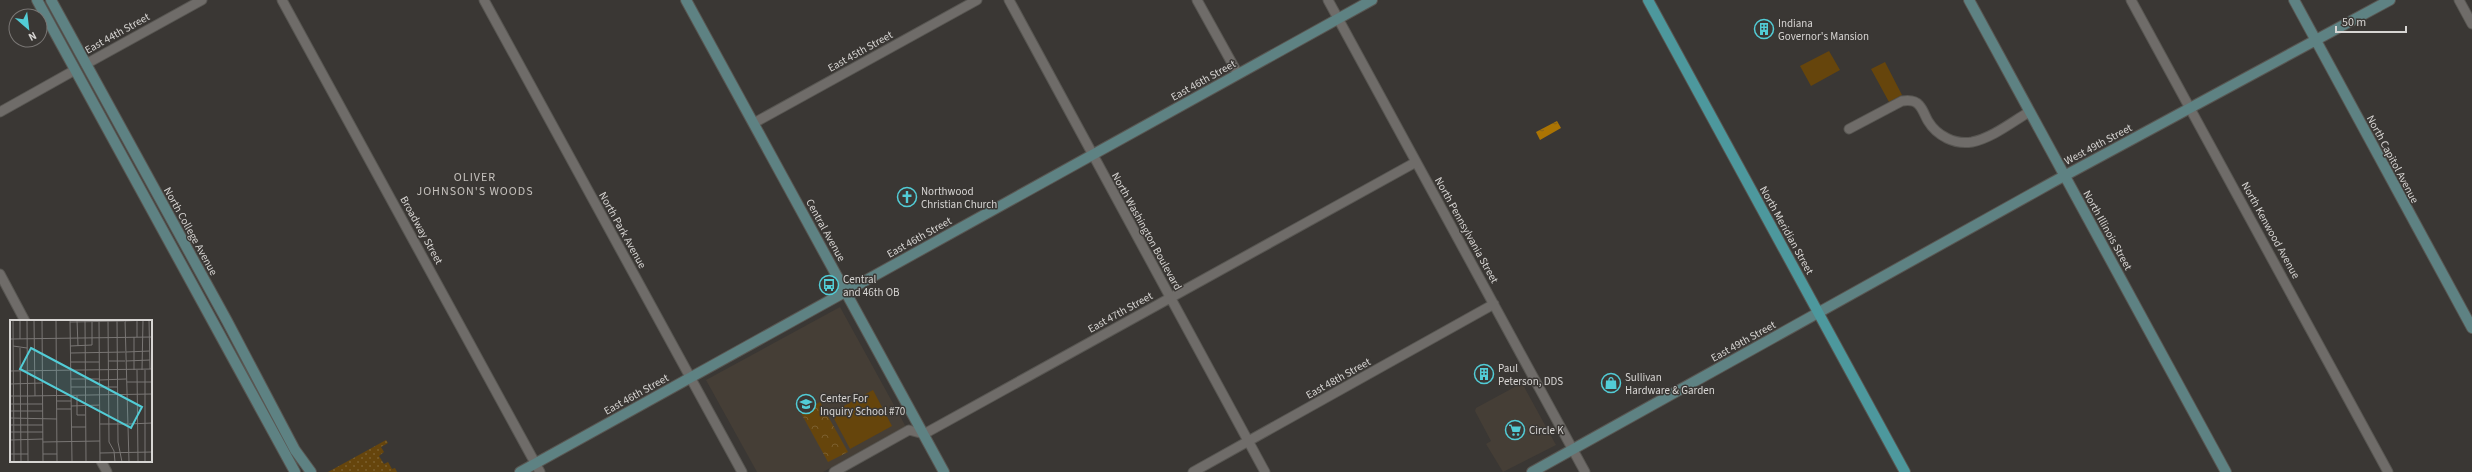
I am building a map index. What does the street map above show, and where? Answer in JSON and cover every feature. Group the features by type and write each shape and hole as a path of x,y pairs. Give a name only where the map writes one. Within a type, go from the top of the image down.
{"main road":[{"path":"37,0 295,472"},
{"name":"North College Avenue","path":"51,0 227,321 295,450 311,472"},
{"name":"Central Avenue","path":"686,0 944,472"},
{"name":"East 46th Street","path":"520,472 538,468 690,378 1372,0"},
{"name":"North Meridian Street","path":"1648,0 1905,472"},
{"name":"North Illinois Street","path":"1969,0 2226,472"},
{"name":"North Capitol Avenue","path":"2294,0 2472,328"},
{"name":"West 49th Street","path":"1818,312 2390,0"},
{"name":"East 49th Street","path":"1532,472 1818,312"}],"street":[{"name":"East 44th Street","path":"86,64 202,0"},
{"name":"Broadway Street","path":"282,0 538,468"},
{"name":"North Park Avenue","path":"484,0 742,472"},
{"name":"East 45th Street","path":"754,123 977,0"},
{"name":"North Washington Boulevard","path":"1009,0 1092,156 1265,472"},
{"path":"1197,0 1238,74"},
{"name":"North Pennsylvania Street","path":"1328,0 1585,472"},
{"name":"North Kenwood Avenue","path":"2131,0 2388,472"},
{"path":"2459,0 2472,24"},
{"path":"0,112 75,70"},
{"path":"1849,128 1902,101 1908,100 1919,105 1930,124 1939,134 1951,140 1968,142 1981,139 2030,112"},
{"name":"East 47th Street","path":"924,434 1416,162"},
{"path":"0,274 24,320"},
{"name":"East 48th Street","path":"1193,472 1494,304"},
{"path":"834,472 909,430 924,434"},
{"path":"102,462 107,472"}],"shaded area":[{"name":"Center For Inquiry School #70","path":"840,307 906,427 823,472 757,472 706,380"},
{"path":"1522,383 1556,445 1503,472 1486,444 1491,441 1475,411 1476,408"}],"green space":[{"path":"1829,51 1840,70 1811,86 1800,66"},
{"path":"1885,62 1902,95 1889,102 1871,69"},
{"path":"873,390 892,426 850,449 831,413"},
{"path":"820,402 848,452 828,462 801,413"},
{"path":"386,440 388,443 381,447 384,452 379,456 384,464 388,462 392,469 395,468 397,472 328,472"}],"water":[{"path":"1557,121 1561,128 1540,140 1536,132"}],"place":[{"name":"Indiana Governor's Mansion","path":"1764,29"},
{"name":"Northwood Christian Church","path":"907,197"},
{"name":"Central and 46th OB","path":"829,285"},
{"name":"Paul Peterson, DDS","path":"1484,374"},
{"name":"Sullivan Hardware & Garden","path":"1611,383"},
{"name":"Center For Inquiry School #70","path":"806,404"},
{"name":"Circle K","path":"1515,430"}],"district":[{"name":"OLIVER JOHNSON'S WOODS","path":"475,184"}]}
